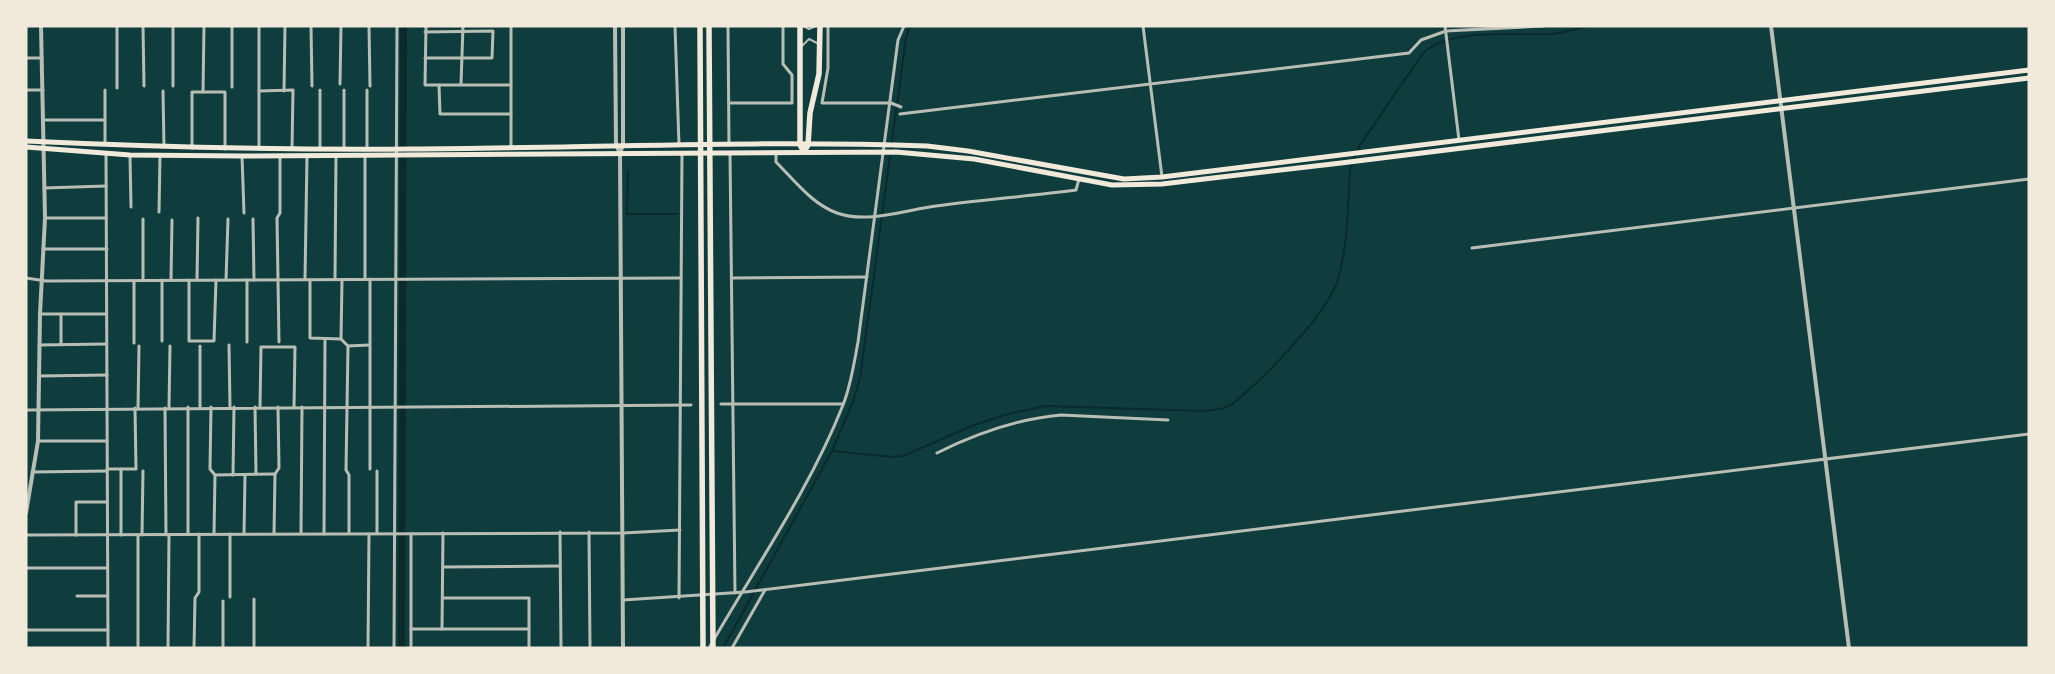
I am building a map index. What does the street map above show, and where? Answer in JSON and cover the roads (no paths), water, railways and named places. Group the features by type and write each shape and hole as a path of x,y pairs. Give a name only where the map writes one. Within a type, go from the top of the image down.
{"highway":[{"path":"802,26 800,48 800,145 804,152"},
{"path":"804,152 808,145 810,113 818,80 820,26"},
{"path":"709,27 711,648"},
{"path":"700,28 703,648"}],"main road":[{"path":"26,141 105,146 225,149 412,149 616,145 884,145 968,151 1124,180 1460,141 1594,122 2029,70"},
{"path":"26,147 44,150 130,155 242,156 884,152 947,155 1112,185 1162,184 2029,78"}],"street":[{"path":"26,513 38,441 41,281 46,218 41,26"},
{"path":"117,26 117,88"},
{"path":"143,26 144,86"},
{"path":"173,26 174,86"},
{"path":"203,92 204,26"},
{"path":"232,26 232,87"},
{"path":"259,26 259,149"},
{"path":"284,90 285,26"},
{"path":"312,26 312,86"},
{"path":"340,84 341,26"},
{"path":"370,26 370,86"},
{"path":"394,648 397,533 398,26"},
{"path":"426,26 425,85 511,85"},
{"path":"461,84 463,26"},
{"path":"511,26 511,147"},
{"path":"615,26 616,145 620,153"},
{"path":"623,26 623,145 620,153 623,648"},
{"path":"675,26 679,145"},
{"path":"728,26 729,145"},
{"path":"729,103 792,103 792,75 782,64 783,26"},
{"path":"828,26 828,68 822,103 890,103 901,106"},
{"path":"711,648 825,445 843,404 858,342 898,40 904,26"},
{"path":"1143,26 1162,177"},
{"path":"900,114 1409,53 1421,40 1446,28 1544,26"},
{"path":"1771,26 1850,648"},
{"path":"1446,28 1460,141"},
{"path":"425,58 492,58 492,31 426,32"},
{"path":"26,58 42,58"},
{"path":"439,85 440,114 511,114"},
{"path":"26,90 43,90"},
{"path":"105,90 105,146"},
{"path":"163,90 164,148"},
{"path":"259,91 293,90 292,149"},
{"path":"320,90 320,149"},
{"path":"344,90 344,149"},
{"path":"367,90 367,149"},
{"path":"192,148 192,92 225,92 225,149"},
{"path":"43,120 105,120"},
{"path":"776,152 776,162 804,191 826,209 852,216 875,216 935,206 1076,190 1079,179"},
{"path":"679,598 682,153"},
{"path":"730,153 735,593"},
{"path":"106,154 108,648"},
{"path":"130,155 131,207"},
{"path":"159,212 160,155"},
{"path":"242,156 244,213"},
{"path":"279,342 277,218 280,213 280,156"},
{"path":"305,279 307,156"},
{"path":"335,279 336,156"},
{"path":"364,156 365,279"},
{"path":"1472,248 2029,179"},
{"path":"44,188 106,186"},
{"path":"46,218 106,218"},
{"path":"197,280 198,218"},
{"path":"143,219 143,280"},
{"path":"226,280 228,219"},
{"path":"253,219 254,280"},
{"path":"171,280 172,220"},
{"path":"43,249 106,249"},
{"path":"732,278 867,277"},
{"path":"26,278 41,281 134,281 681,278"},
{"path":"341,339 342,279"},
{"path":"370,279 370,469"},
{"path":"162,280 162,341"},
{"path":"189,280 189,341 214,341 216,280"},
{"path":"246,280 246,342"},
{"path":"310,280 310,338 341,339 348,346 346,470 349,475 348,533"},
{"path":"134,281 134,343"},
{"path":"40,314 106,314"},
{"path":"61,314 61,344"},
{"path":"324,534 325,339"},
{"path":"39,346 106,344"},
{"path":"229,345 233,475"},
{"path":"348,346 369,345"},
{"path":"32,472 136,469 139,346"},
{"path":"168,648 167,408 170,346"},
{"path":"200,346 200,407"},
{"path":"260,407 261,347 295,347 294,407"},
{"path":"39,376 107,375"},
{"path":"721,404 843,404"},
{"path":"26,410 188,407 691,405"},
{"path":"188,407 188,534"},
{"path":"212,407 210,469 215,475 214,534"},
{"path":"255,407 256,474"},
{"path":"274,534 275,474 279,468 278,407"},
{"path":"300,533 302,407"},
{"path":"937,453 986,430 1044,416 1061,415 1168,420"},
{"path":"623,600 743,593 2029,434"},
{"path":"38,441 108,441"},
{"path":"120,469 121,535"},
{"path":"138,648 142,471"},
{"path":"377,471 377,534"},
{"path":"215,475 275,474"},
{"path":"244,534 245,475"},
{"path":"76,535 76,502 108,502"},
{"path":"26,536 300,533 623,533 680,530"},
{"path":"560,532 561,648"},
{"path":"589,532 590,648"},
{"path":"194,648 195,598 199,592 198,534"},
{"path":"230,534 230,598"},
{"path":"368,648 369,534"},
{"path":"409,534 410,648"},
{"path":"442,629 443,534"},
{"path":"442,567 560,566"},
{"path":"26,568 108,568"},
{"path":"732,648 764,590"},
{"path":"77,596 107,596"},
{"path":"443,598 529,598 529,648"},
{"path":"254,599 254,648"},
{"path":"223,601 223,648"},
{"path":"411,629 529,629"},
{"path":"26,630 108,630"}],"lane":[{"path":"802,26 809,29 816,26"},
{"path":"800,48 810,39 816,41 820,48"}],"water":[{"path":"400,26 407,26 405,648 398,648"}],"waterway":[{"path":"723,648 832,451 854,399 860,378 906,38 910,26"},
{"path":"1354,159 1360,145 1423,53 1435,45 1450,39 1467,36 1485,34 1552,34 1587,26"},
{"path":"832,451 893,457 903,456 974,425 1008,414 1045,406 1204,411 1224,408 1232,404 1276,364 1308,328 1332,293 1338,279 1344,252 1350,169 1352,164"},
{"path":"628,171 627,214 677,214"}]}
